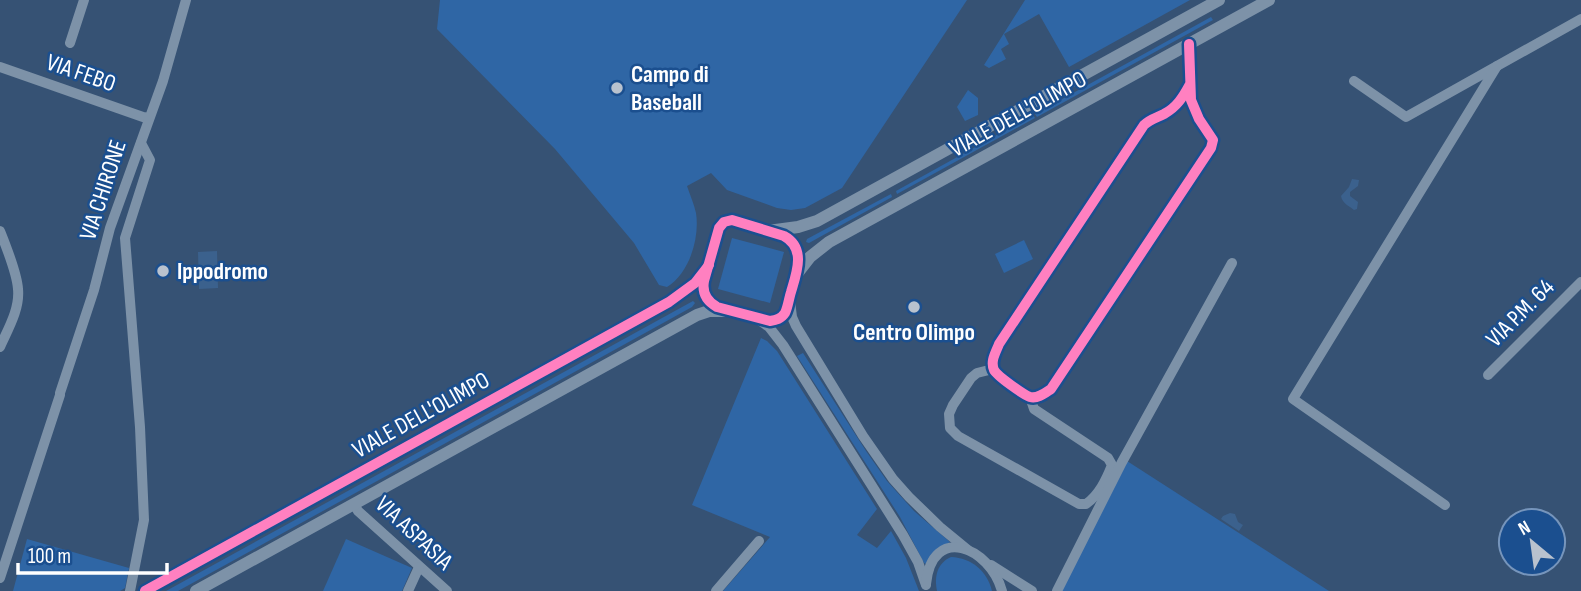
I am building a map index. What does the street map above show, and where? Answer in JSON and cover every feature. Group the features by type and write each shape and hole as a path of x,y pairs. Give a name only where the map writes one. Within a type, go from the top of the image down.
{"street":[{"path":"70,43 84,0"},
{"name":"VIA CHIRONE","path":"4,564 94,290 110,228 163,81 186,0"},
{"name":"VIALE DELL'OLIMPO","path":"768,231 817,221 1219,0"},
{"name":"VIALE DELL'OLIMPO","path":"796,275 822,246 1269,0"},
{"path":"1354,81 1406,117 1581,19"},
{"path":"1030,397 1041,396 1051,389 1211,148 1213,139 1199,119 1191,100 1189,44"},
{"path":"1445,505 1293,399 1497,66"},
{"name":"VIA FEBO","path":"0,67 149,118"},
{"path":"993,369 977,373 971,378 949,414 950,428 982,450 1079,504 1086,505 1094,498 1107,477 1112,465 1108,458 1034,409 1030,397 998,376 993,369 993,359 999,344 1144,125 1179,103 1190,84"},
{"path":"130,591 144,520 140,427 125,238 149,160 141,143"},
{"path":"732,220 768,231 790,239 799,261 785,312 777,320 770,320 711,304 703,288 719,228 724,222 732,220"},
{"path":"0,230 18,290 14,317 0,347"},
{"path":"1057,591 1122,462 1232,263"},
{"name":"VIALE DELL'OLIMPO","path":"145,591 669,302 695,283 709,265"},
{"name":"VIA P.M. 64","path":"1488,375 1581,282"},
{"path":"790,295 792,317 796,326 878,458 909,497 968,550 1032,591"},
{"name":"VIALE DELL'OLIMPO","path":"197,591 696,315 709,311 732,311"},
{"path":"749,315 769,327 786,349 904,535 927,588"},
{"name":"VIA ASPASIA","path":"354,504 358,511 447,591"},
{"path":"716,591 759,541"},
{"path":"927,588 929,567 937,554 952,548 968,550"},
{"path":"987,562 1002,591"},
{"path":"0,578 4,564"},
{"path":"408,591 419,567"}],"shaded area":[{"name":"Campo di Baseball","path":"440,0 967,0 842,188 805,208 791,210 777,208 727,190 711,173 687,186 696,213 694,244 687,264 667,287 659,285 634,243 555,149 437,29"},
{"path":"1025,0 1190,0 1069,67 1039,14 1004,34 1009,44 1001,49 1006,59 989,68 984,65"},
{"path":"1211,17 1213,20 1037,117 1035,114"},
{"path":"968,90 978,98 978,115 965,121 957,107"},
{"path":"1033,115 1035,118 897,194 896,191"},
{"path":"1352,179 1359,180 1358,186 1350,192 1350,196 1358,202 1357,209 1354,210 1341,196"},
{"path":"891,194 892,197 809,243 806,242 807,239"},
{"path":"732,238 784,252 770,303 718,289"},
{"path":"1024,240 1033,259 1004,273 995,254"},
{"path":"217,251 218,288 199,289 198,252"},
{"path":"693,301 695,303 692,307 178,591 166,591"},
{"path":"761,338 777,351 877,509 857,535 877,548 891,531 906,558 919,591 723,591 770,537 692,505"},
{"path":"803,353 887,481 914,511 950,542 933,553 926,564 900,517 797,356"},
{"path":"1127,461 1329,591 1059,591"},
{"path":"1230,513 1235,514 1238,522 1243,525 1239,531 1221,519"},
{"path":"27,539 129,568 125,588 120,591 13,591"},
{"path":"346,539 412,568 402,591 323,591"},
{"path":"951,557 966,560 978,567 992,591 937,591 938,571 942,563"}],"cycle path":[{"path":"1189,44 1191,100 1199,119 1213,140 1211,148 1051,389 1036,397 1027,396 994,370 993,360 999,344 1144,125 1173,108 1190,84"},
{"path":"732,220 784,236 795,247 798,261 796,276 786,311 778,319 770,321 717,307 706,296 704,281 719,228 724,222 732,220"},
{"path":"145,591 669,302 695,283 709,265"}],"place":[{"name":"Campo di Baseball","path":"617,88"},
{"name":"Ippodromo","path":"163,271"},
{"name":"Centro Olimpo","path":"914,307"}]}
